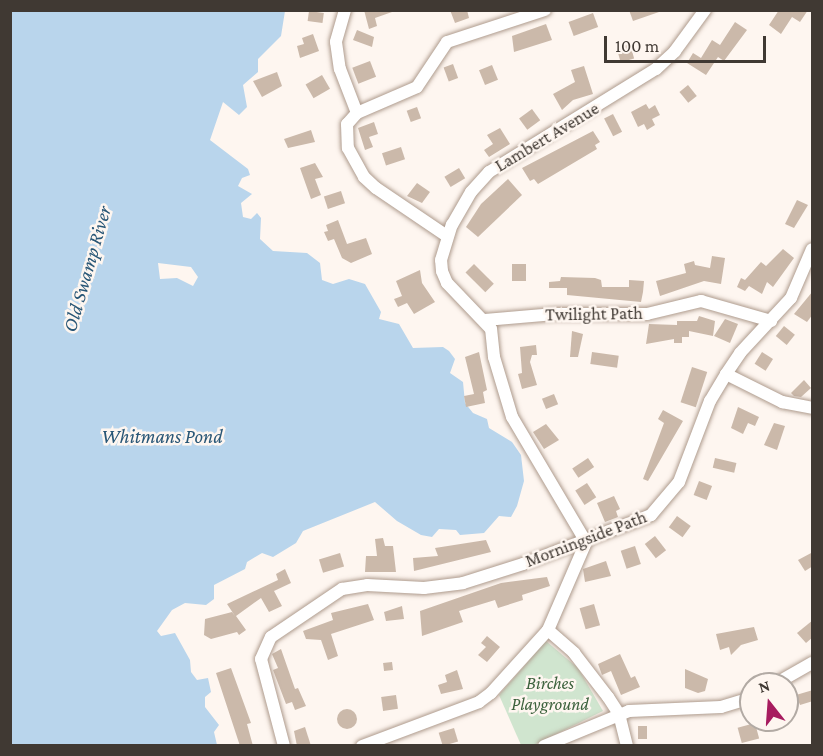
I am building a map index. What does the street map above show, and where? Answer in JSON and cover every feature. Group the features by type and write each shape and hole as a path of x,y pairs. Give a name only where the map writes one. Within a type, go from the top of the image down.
{"street":[{"path":"345,10 338,30 337,53 357,113"},
{"path":"447,236 408,213 364,177 345,135 347,124 357,113 417,87 447,42 545,10"},
{"name":"Lambert Avenue","path":"485,320 447,283 441,260 447,236 471,192 489,172 656,69 675,51 705,10"},
{"name":"Morningside Path","path":"284,746 261,659 265,644 322,599 342,589 367,585 424,588 463,583 639,522 661,506 683,473 710,401 740,353 771,321 801,282 813,249"},
{"name":"Twilight Path","path":"485,320 555,314 647,314 701,301 771,321"},
{"path":"362,746 485,698 548,630 586,542 512,417 485,320"},
{"path":"726,374 773,398 813,408"},
{"path":"548,630 574,652 619,714 627,746"},
{"path":"797,672 813,663"},
{"path":"544,746 619,714 651,708 721,707 739,702"}],"green space":[{"name":"Birches Playground","path":"546,641 578,668 603,711 534,745 521,745 499,695"}],"water":[{"name":"Whitmans Pond","path":"10,11 285,11 281,36 258,59 258,72 243,85 247,107 239,115 223,102 210,140 248,169 250,175 242,178 238,186 252,194 241,203 243,217 251,219 257,213 261,218 260,239 273,251 307,253 320,263 322,280 333,284 349,279 365,284 381,312 379,319 399,324 413,348 443,347 449,351 455,359 450,373 463,382 465,403 473,413 487,419 489,428 512,442 521,455 524,481 517,506 511,517 499,516 484,533 460,535 456,530 439,529 432,537 421,535 397,521 375,502 303,531 296,543 273,557 262,553 247,562 245,569 214,585 214,599 206,605 185,603 172,610 157,631 161,636 175,633 190,660 191,672 197,680 208,678 211,692 205,697 205,707 219,725 214,732 217,745 11,745","holes":["158,263 191,267 198,277 193,286 177,278 160,279"]}],"building":[{"path":"364,10 392,10 392,12 375,18 377,26 369,29"},
{"path":"450,10 467,10 469,18 455,23"},
{"path":"629,10 659,10 659,12 633,21"},
{"path":"779,10 808,10 800,22 792,17 781,34 769,25"},
{"path":"309,11 324,13 322,23 308,21"},
{"path":"593,13 598,27 574,36 569,22"},
{"path":"735,22 747,30 724,61 718,57 706,75 687,63 693,53 701,58 712,40 720,45"},
{"path":"546,24 552,40 514,52 512,36"},
{"path":"357,30 374,37 372,47 353,40"},
{"path":"313,34 319,51 300,58 297,46 304,44 302,38"},
{"path":"630,44 634,58 621,62 617,48"},
{"path":"370,61 376,77 358,84 352,68"},
{"path":"453,64 458,78 449,82 444,67"},
{"path":"492,65 498,80 485,85 479,70"},
{"path":"584,66 593,94 573,100 562,110 553,94 575,82 571,70"},
{"path":"277,72 282,86 262,97 253,81"},
{"path":"322,75 330,89 314,98 306,84"},
{"path":"688,85 697,96 688,103 679,92"},
{"path":"646,104 649,109 655,105 660,115 652,119 655,125 647,130 644,124 638,127 631,112"},
{"path":"417,107 421,118 411,122 407,111"},
{"path":"532,109 540,120 527,130 519,118"},
{"path":"613,114 622,132 613,136 604,119"},
{"path":"374,122 378,134 369,137 373,147 365,150 358,128"},
{"path":"500,128 510,144 489,157 484,150 493,144 487,135"},
{"path":"311,130 315,142 288,148 284,139"},
{"path":"593,131 600,142 595,145 597,149 538,184 534,179 530,181 522,168"},
{"path":"401,147 405,159 386,166 382,153"},
{"path":"315,163 323,177 315,179 321,195 311,199 300,168"},
{"path":"459,168 465,178 451,187 444,177"},
{"path":"508,179 522,195 478,237 466,227 481,204"},
{"path":"417,183 430,192 422,203 407,196"},
{"path":"341,191 345,203 328,209 324,197"},
{"path":"797,200 808,205 794,228 785,224"},
{"path":"338,220 347,244 366,238 372,254 351,263 342,258 334,239 328,241 324,232 328,231 326,225"},
{"path":"783,249 794,258 773,287 767,282 762,294 749,286 745,291 737,287 741,278 745,280 761,262 766,266"},
{"path":"712,256 725,258 721,284 704,281 660,296 656,281 686,273 684,264 694,261 695,265 710,268"},
{"path":"474,264 494,284 485,292 466,272"},
{"path":"512,264 526,264 526,281 512,281"},
{"path":"420,270 422,283 435,302 414,314 407,303 398,307 394,299 402,296 396,281"},
{"path":"561,277 595,278 601,280 602,287 629,287 629,280 644,281 641,302 567,295 567,288 549,288 549,282 560,281"},
{"path":"813,291 813,314 807,322 794,314"},
{"path":"699,316 715,321 713,336 689,331 689,337 682,337 682,343 674,343 674,339 646,344 649,324 677,325 677,321 697,321"},
{"path":"725,319 738,324 730,343 714,336"},
{"path":"784,326 795,335 787,345 776,336"},
{"path":"572,331 583,334 578,357 570,357"},
{"path":"536,345 537,355 532,355 530,362 537,385 522,389 518,374 522,373 520,347"},
{"path":"479,352 487,390 483,392 485,403 466,407 464,396 474,394 465,357"},
{"path":"592,352 619,356 617,368 590,364"},
{"path":"762,352 773,359 766,371 755,364"},
{"path":"692,367 707,372 696,407 681,402"},
{"path":"804,380 811,388 801,397 794,396 791,393"},
{"path":"554,394 558,404 546,409 542,399"},
{"path":"738,407 759,417 755,426 748,423 743,434 731,428"},
{"path":"663,410 683,421 648,481 643,479 664,423 658,419"},
{"path":"774,423 785,426 777,450 764,445"},
{"path":"546,424 559,440 544,449 533,432"},
{"path":"588,458 594,467 578,478 572,469"},
{"path":"715,458 736,463 734,473 713,468"},
{"path":"699,481 712,486 707,500 694,495"},
{"path":"587,483 596,497 585,505 575,491"},
{"path":"614,496 620,509 616,511 618,517 605,522 597,503"},
{"path":"677,516 691,526 683,537 669,527"},
{"path":"655,536 666,550 656,558 645,544"},
{"path":"383,538 385,546 393,546 396,572 365,572 366,556 377,556 375,539"},
{"path":"486,540 491,552 414,571 413,558 438,556 435,548"},
{"path":"635,546 641,564 627,569 621,551"},
{"path":"813,552 813,566 805,571 798,560"},
{"path":"340,553 344,566 323,573 319,559"},
{"path":"606,561 611,576 585,582 583,569"},
{"path":"285,569 291,583 274,591 282,606 269,612 261,598 236,616 246,630 239,635 237,632 211,639 204,635 205,619 232,612 235,616 227,604 278,580 276,574"},
{"path":"547,577 550,586 522,595 523,600 498,608 495,600 459,611 463,622 422,636 420,611 501,583"},
{"path":"368,604 374,620 331,634 338,656 328,660 321,640 306,639 303,631 333,620 331,613"},
{"path":"594,604 600,625 586,629 580,608"},
{"path":"402,606 404,619 386,621 384,612"},
{"path":"813,620 813,637 806,643 797,633"},
{"path":"754,627 758,640 741,645 731,655 729,647 720,650 716,634"},
{"path":"487,636 500,647 487,662 478,655 486,647 481,643"},
{"path":"281,649 295,689 298,688 306,706 295,710 292,702 286,704 273,670 278,668 272,654"},
{"path":"620,654 631,678 635,676 640,687 621,695 611,671 602,675 598,664"},
{"path":"392,662 393,670 384,671 383,663"},
{"path":"231,668 251,723 247,724 253,746 240,746 216,673"},
{"path":"685,669 708,679 705,691 698,693 685,688"},
{"path":"457,670 463,689 441,694 438,685 447,682 445,675"},
{"path":"813,690 813,701 800,705 799,694"},
{"path":"396,695 398,709 383,711 381,697"},
{"path":"347,709 354,712 357,719 354,726 347,729 340,726 337,719 340,712"},
{"path":"638,726 647,726 647,739 638,739"},
{"path":"305,727 311,746 297,746 294,731"},
{"path":"454,728 458,741 443,746 439,733"},
{"path":"738,728 739,732 757,732 759,738 742,743"}],"water label":[{"name":"Old Swamp River","path":"87,269"}]}
